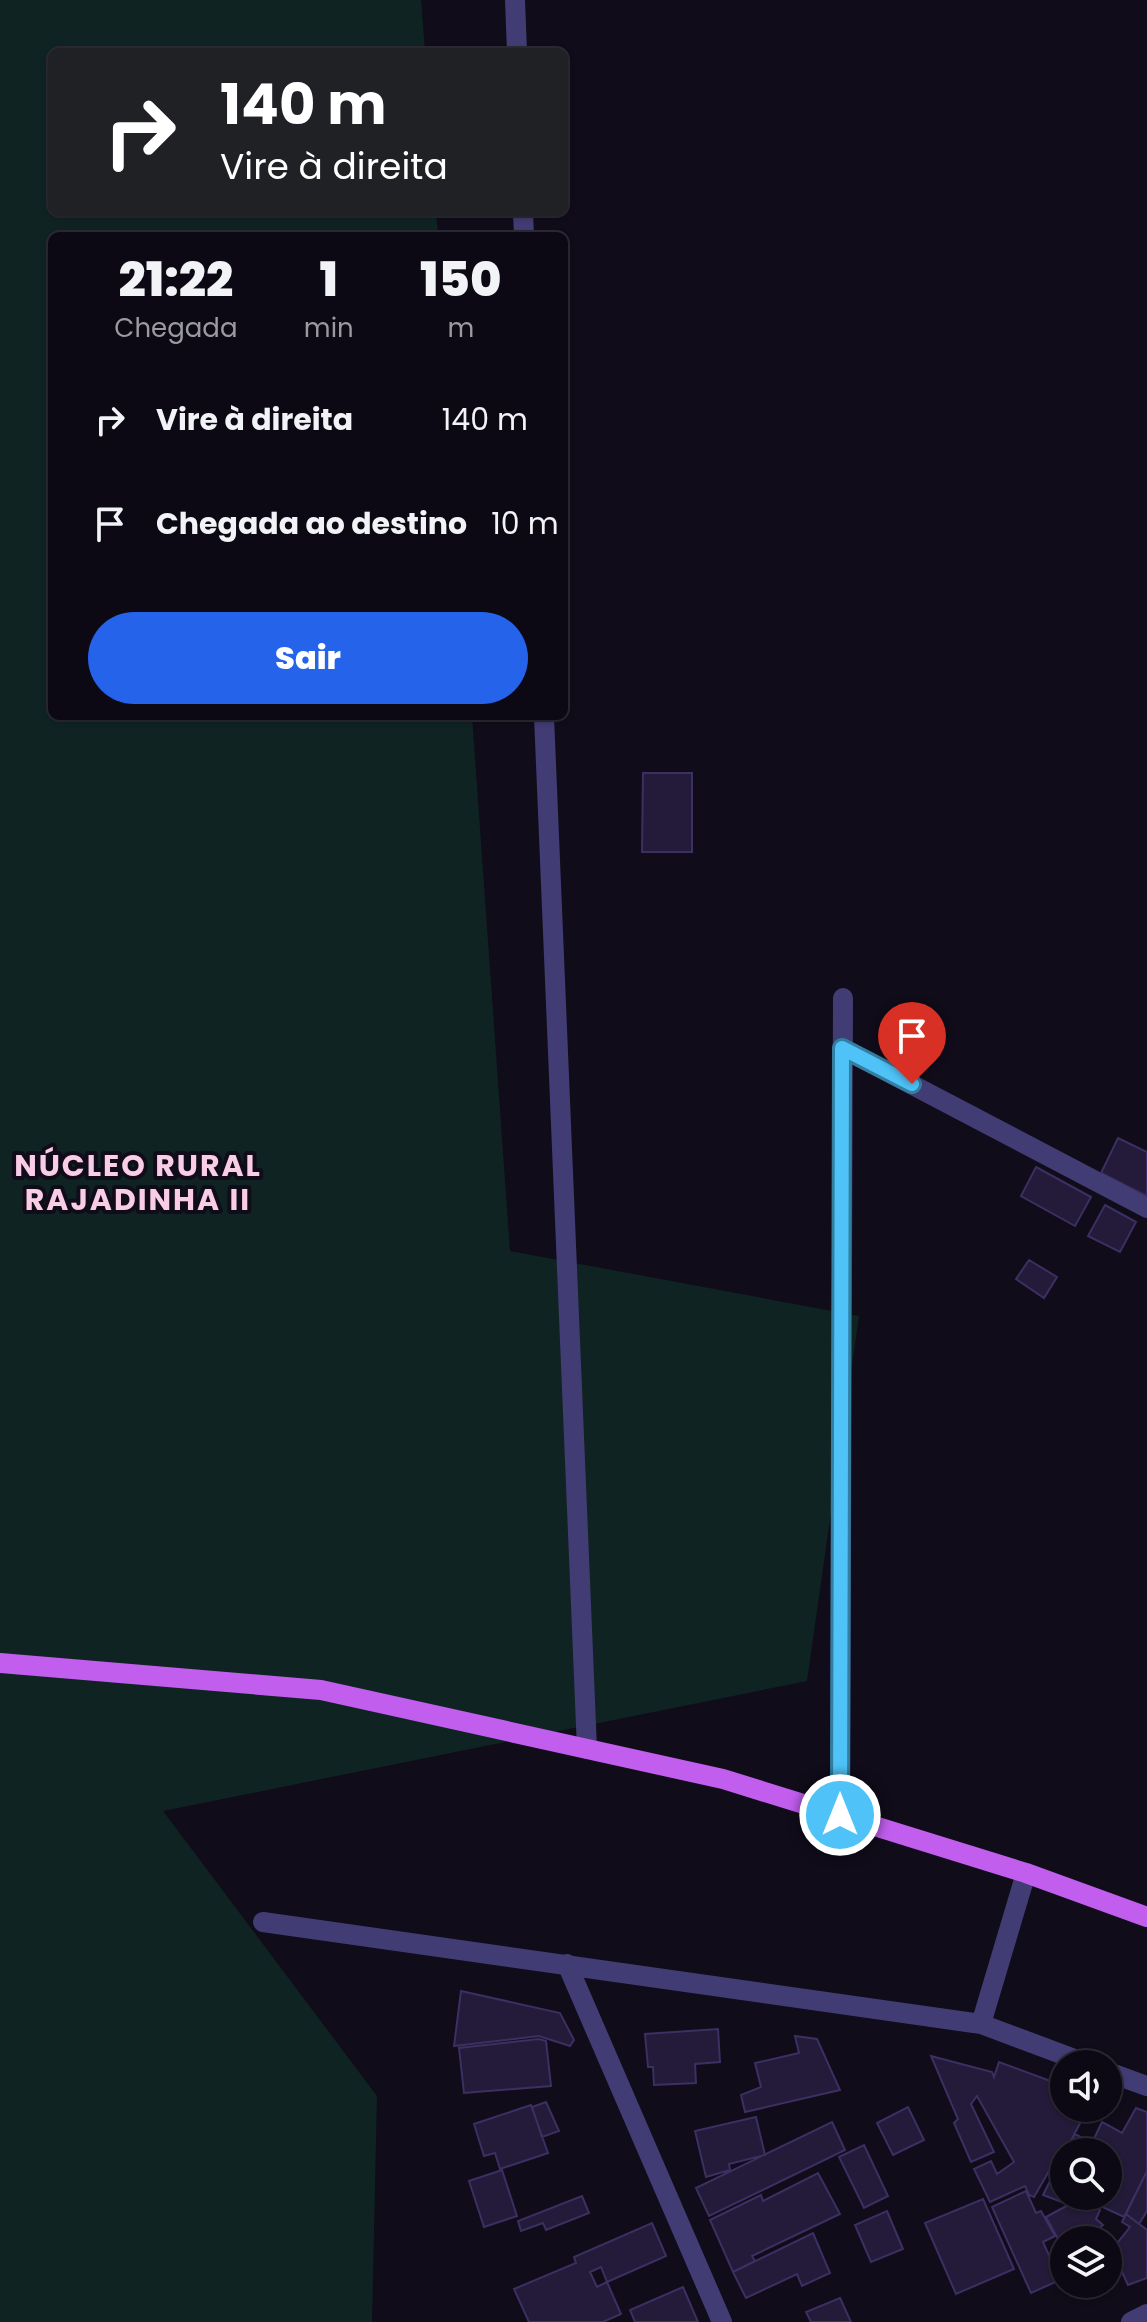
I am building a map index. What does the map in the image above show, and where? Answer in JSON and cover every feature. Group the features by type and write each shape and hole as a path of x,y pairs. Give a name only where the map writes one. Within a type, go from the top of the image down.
{"main road":[{"path":"0,1663 321,1690 723,1779 1026,1873 1147,1917"}],"street":[{"path":"515,0 517,48"},
{"path":"544,720 587,1749"},
{"path":"840,1815 843,998"},
{"path":"842,1048 1147,1208"},
{"path":"981,2024 1026,1873"},
{"path":"263,1922 981,2024 1051,2050"},
{"path":"567,1964 722,2322"},
{"path":"1122,2077 1147,2086"},
{"path":"1131,2322 1147,2314"}],"green space":[{"path":"0,0 421,0 425,48 48,48 48,216 436,216 438,232 48,232 48,720 472,720 510,1251 859,1316 807,1681 163,1811 377,2096 372,2322 0,2322"}],"building":[{"path":"643,773 692,773 692,852 642,852"},
{"path":"1118,1138 1147,1152 1147,1196 1101,1173"},
{"path":"1036,1167 1091,1197 1075,1226 1021,1196"},
{"path":"1105,1205 1136,1222 1120,1252 1088,1236"},
{"path":"1029,1260 1057,1277 1044,1298 1016,1279"},
{"path":"461,1991 560,2013 574,2040 570,2046 539,2036 454,2046"},
{"path":"718,2029 720,2062 695,2064 696,2083 654,2085 653,2067 648,2067 645,2034"},
{"path":"795,2036 817,2039 840,2090 745,2112 741,2095 761,2087 755,2063 799,2053"},
{"path":"539,2039 546,2041 551,2086 464,2093 459,2048"},
{"path":"931,2056 992,2072 994,2077 999,2062 1050,2081 1050,2122 1081,2122 1072,2138 1050,2138 1050,2169 1034,2197 1029,2195 1025,2186 990,2202 974,2169 991,2161 997,2174 1014,2162 977,2096 971,2104 994,2152 971,2162 954,2123 958,2119"},
{"path":"546,2102 559,2131 542,2137 532,2107"},
{"path":"531,2105 548,2153 500,2169 495,2153 484,2156 474,2124"},
{"path":"908,2107 924,2140 893,2155 877,2123"},
{"path":"1136,2108 1147,2112 1147,2171 1124,2217 1109,2210 1122,2210 1122,2138 1094,2138 1102,2122 1122,2133"},
{"path":"756,2117 765,2155 729,2164 730,2170 706,2177 695,2131"},
{"path":"832,2122 845,2150 709,2216 696,2188"},
{"path":"864,2145 888,2196 864,2208 839,2157"},
{"path":"502,2170 517,2216 484,2227 469,2181"},
{"path":"1147,2171 1147,2211 1139,2224 1126,2214"},
{"path":"818,2173 840,2214 752,2256 755,2261 733,2272 710,2220 761,2195 763,2201"},
{"path":"1050,2181 1050,2198 1043,2195"},
{"path":"1026,2191 1036,2213 1041,2211 1050,2227 1050,2238 1043,2242 1050,2258 1050,2284 1031,2293 992,2207"},
{"path":"582,2196 589,2213 546,2230 543,2223 521,2231 518,2221"},
{"path":"983,2199 1014,2269 956,2294 925,2223"},
{"path":"1059,2210 1100,2210 1096,2219 1103,2225 1051,2226 1046,2217"},
{"path":"887,2211 903,2249 871,2262 855,2225"},
{"path":"1126,2214 1147,2230 1147,2278 1128,2285 1122,2272 1122,2237 1130,2227 1122,2222"},
{"path":"652,2223 666,2256 607,2282 621,2314 603,2322 529,2322 514,2289 576,2263 574,2257","holes":["601,2267 607,2282 597,2287 590,2272"]},
{"path":"813,2233 830,2273 802,2286 797,2274 746,2298 733,2272"},
{"path":"683,2287 698,2322 635,2322 630,2310"},
{"path":"840,2298 851,2322 811,2322 806,2312"}],"district":[{"name":"NÚCLEO RURAL RAJADINHA II","path":"138,1182"}],"route":[{"path":"840,1815 842,1048 912,1084"}]}
